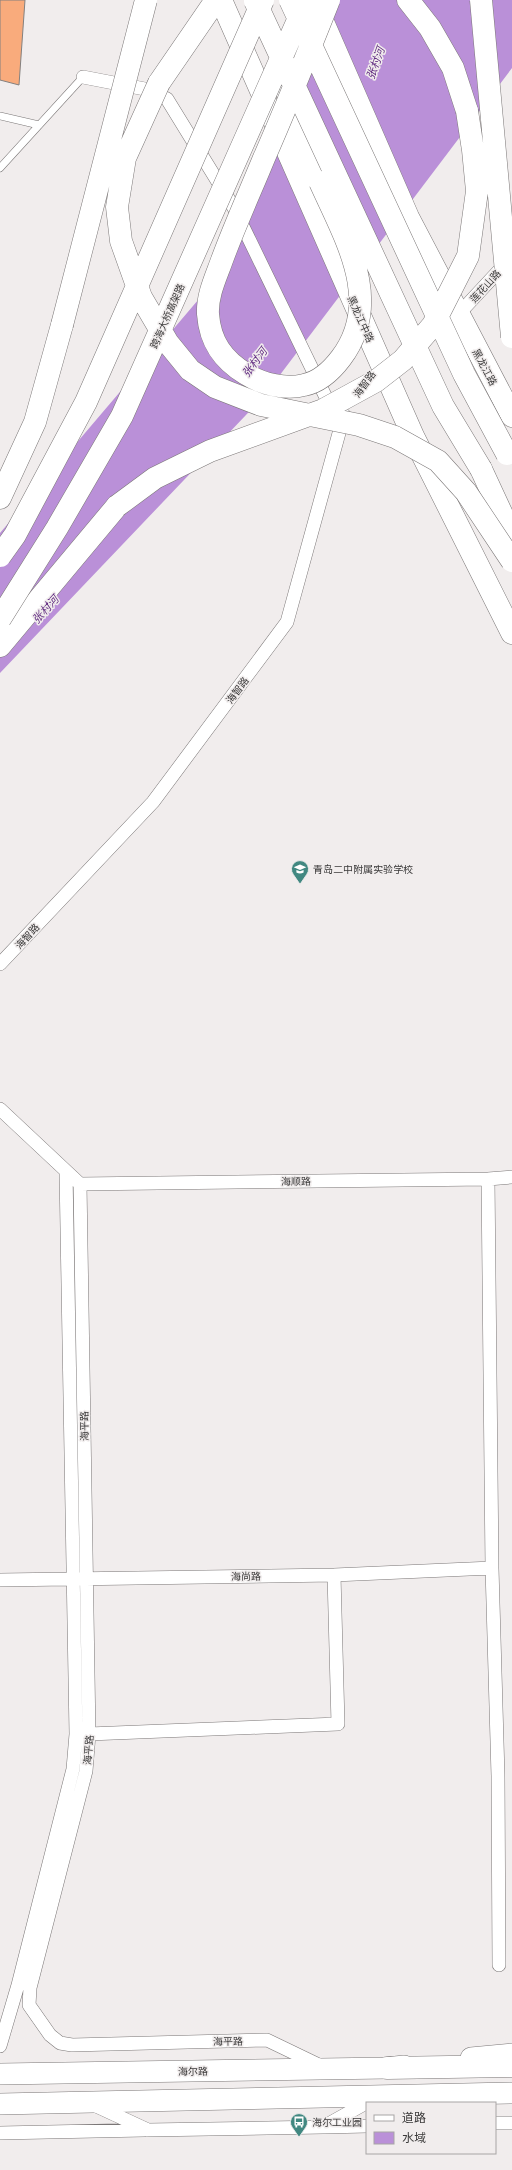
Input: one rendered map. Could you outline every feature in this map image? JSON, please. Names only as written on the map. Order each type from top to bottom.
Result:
[{"type":"highway","points":[[0,498],[35,422],[62,325],[146,0]]},
{"type":"highway","points":[[216,0],[159,83],[125,158],[117,207],[121,241],[141,297],[168,343],[190,370],[215,387],[261,405],[366,427],[396,437],[438,461],[466,492],[512,561]]},
{"type":"highway","name":"黑龙江中路","points":[[221,0],[413,436],[512,632]]},
{"type":"highway","points":[[254,0],[256,7],[275,58],[288,95],[291,102],[299,124],[301,131],[320,182],[355,259],[361,299],[355,332],[346,351],[338,362],[324,376],[304,385],[283,386],[250,377],[224,358],[215,344],[210,330],[208,312],[211,290],[236,222],[289,101],[292,94],[295,87],[329,0]]},
{"type":"highway","points":[[254,0],[442,406],[481,469],[512,536]]},
{"type":"highway","points":[[0,556],[15,535],[86,402],[263,0]]},
{"type":"highway","points":[[290,0],[464,374],[512,466]]},
{"type":"highway","name":"跨海大桥高架路","points":[[0,619],[57,528],[122,416],[308,0]]},
{"type":"highway","points":[[313,0],[408,217],[458,317]]},
{"type":"highway","points":[[0,646],[117,506],[155,478],[210,451],[323,410],[376,381],[403,360],[433,325],[468,256],[474,218],[476,184],[467,111],[453,68],[430,28],[408,0]]},
{"type":"highway","points":[[481,0],[512,337]]},
{"type":"highway","name":"黑龙江路","points":[[458,317],[512,416]]},
{"type":"highway","points":[[387,2068],[512,2066]]},
{"type":"main road","name":"海尔路","points":[[0,2074],[387,2068],[512,2054]]},
{"type":"main road","points":[[0,2104],[381,2094],[512,2093]]},
{"type":"street","points":[[84,77],[150,90],[159,93],[166,99],[234,208],[328,399],[340,427]]},
{"type":"street","name":"莲花山路","points":[[380,362],[458,317],[512,256]]},
{"type":"street","name":"海智路","points":[[0,964],[153,802],[286,622],[346,410],[380,362]]},
{"type":"street","points":[[0,1109],[80,1184]]},
{"type":"street","name":"海平路","points":[[0,2046],[18,1985],[73,1768],[76,1734],[66,1172]]},
{"type":"street","name":"海顺路","points":[[80,1184],[488,1179],[512,1177]]},
{"type":"street","points":[[488,1179],[492,1568],[498,1776],[499,1965]]},
{"type":"street","name":"海平路","points":[[80,1184],[89,1734],[86,1770],[30,1988],[30,2005],[50,2036],[60,2043],[72,2045],[267,2040],[327,2069]]},
{"type":"street","name":"海尚路","points":[[0,1580],[334,1575],[492,1568]]},
{"type":"street","points":[[89,1734],[338,1724],[334,1575]]},
{"type":"street","points":[[367,2102],[381,2094]]},
{"type":"street","points":[[86,2102],[148,2130]]},
{"type":"street","points":[[323,2127],[366,2103]]},
{"type":"street","points":[[496,2123],[512,2123]]},
{"type":"street","points":[[0,2133],[366,2126]]},
{"type":"lane","points":[[0,168],[84,77]]},
{"type":"lane","points":[[0,116],[39,125]]},
{"type":"water","name":"张村河","points":[[322,0],[512,0],[512,68],[264,396],[0,673],[0,533],[221,273]]},
{"type":"building","points":[[0,0],[25,0],[19,85],[0,80]]},
{"type":"place","name":"青岛二中附属实验学校","points":[[300,884]]},
{"type":"place","name":"海尔工业园","points":[[299,2137]]}]
